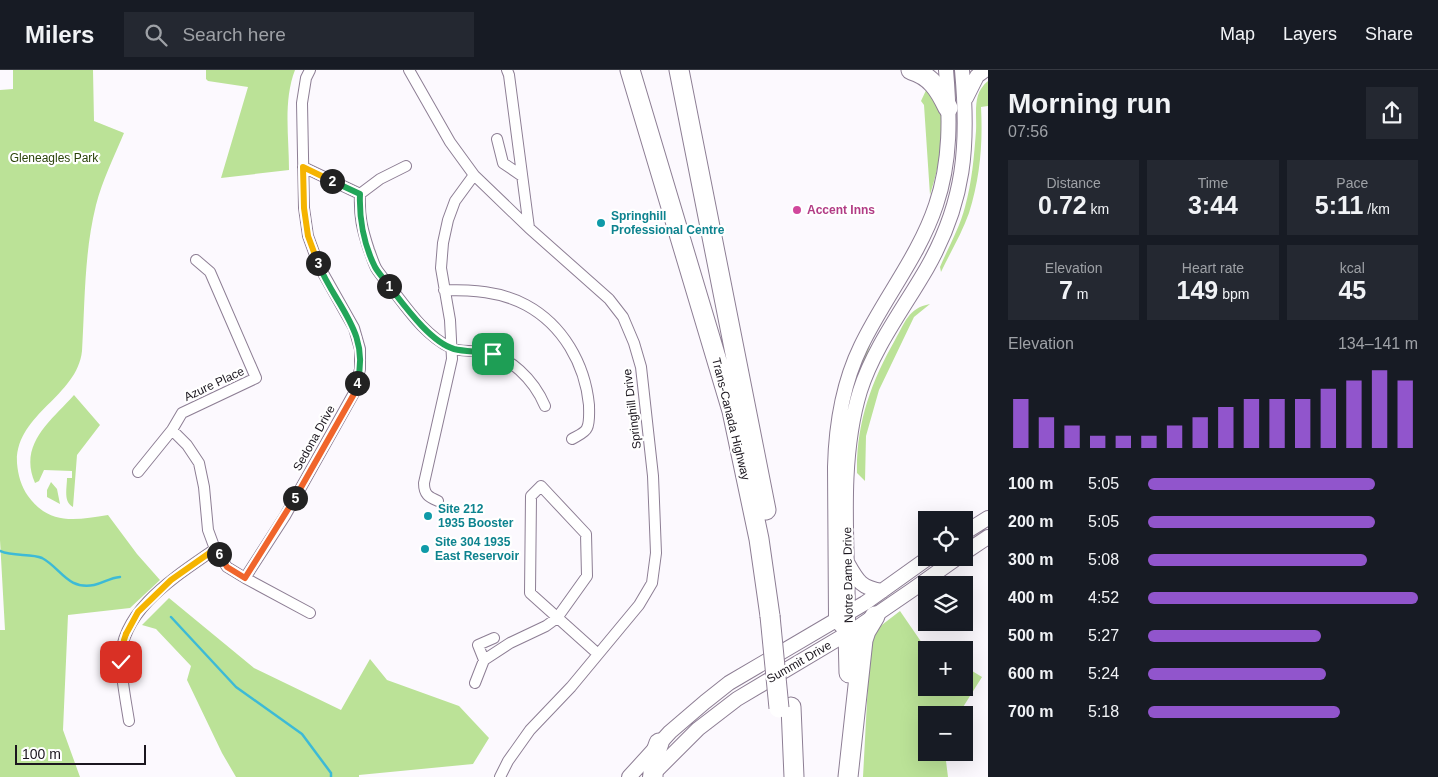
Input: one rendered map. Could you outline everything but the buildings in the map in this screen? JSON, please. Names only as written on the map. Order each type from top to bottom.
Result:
[{"type":"highway","name":"Trans-Canada Highway","points":[[630,70],[732,411],[777,615]]},
{"type":"highway","name":"Trans-Canada Highway","points":[[679,70],[771,536],[785,708],[794,777]]},
{"type":"highway","points":[[911,70],[921,73],[932,81],[942,94],[957,104]]},
{"type":"highway","points":[[848,771],[863,640],[875,616]]},
{"type":"highway","points":[[844,622],[848,771]]},
{"type":"highway","name":"Trans-Canada Highway","points":[[781,777],[785,708]]},
{"type":"highway","points":[[652,776],[653,760],[659,743]]},
{"type":"main road","name":"Notre Dame Drive","points":[[844,622],[848,564],[847,467],[856,406],[866,374],[941,241],[953,210],[964,159],[966,138],[946,70]]},
{"type":"main road","name":"Notre Dame Drive","points":[[844,622],[835,467],[837,429],[841,403],[845,385],[861,346],[916,250],[936,206],[946,168],[949,139],[962,70]]},
{"type":"main road","points":[[957,104],[977,76],[985,70]]},
{"type":"main road","points":[[973,527],[988,518]]},
{"type":"main road","points":[[973,547],[988,537]]},
{"type":"main road","points":[[848,564],[856,578],[864,586],[882,591]]},
{"type":"main road","name":"Summit Drive","points":[[652,776],[698,729],[918,565]]},
{"type":"main road","name":"Summit Drive","points":[[629,777],[659,743],[704,702],[729,683],[844,622],[875,616],[946,566]]},
{"type":"street","name":"Sedona Drive","points":[[245,578],[285,516],[354,394],[360,369],[360,349],[354,328],[319,266],[308,236],[304,208],[302,103],[306,78],[310,70]]},
{"type":"street","name":"Springhill Drive","points":[[409,70],[450,142],[474,175],[529,228],[609,299],[623,317],[634,343],[641,367],[653,476],[656,553],[652,583],[640,605],[571,687],[530,730],[508,761],[500,777]]},
{"type":"street","points":[[507,70],[529,228]]},
{"type":"street","points":[[497,139],[503,163],[522,176]]},
{"type":"street","points":[[406,166],[380,179],[360,194],[359,211],[361,225],[375,267],[408,311],[429,334],[453,349],[488,353],[502,357],[528,379],[541,396],[545,406]]},
{"type":"street","points":[[303,167],[360,194]]},
{"type":"street","points":[[438,501],[425,494],[424,484],[453,349],[441,268],[443,243],[448,220],[455,201],[474,175]]},
{"type":"street","name":"Azure Place","points":[[138,472],[172,430],[182,413],[256,378],[210,272],[196,260]]},
{"type":"street","points":[[444,290],[484,292],[511,298],[527,305],[555,327],[576,356],[583,373],[588,394],[588,427],[584,432],[572,439]]},
{"type":"street","points":[[172,430],[187,445],[199,463],[204,487],[208,530],[215,549],[227,567],[310,613]]},
{"type":"street","points":[[475,682],[484,660],[510,643],[546,626],[557,618],[587,576],[586,534],[541,486],[531,496],[530,593],[557,618],[598,654]]},
{"type":"street","points":[[128,721],[121,662],[124,640],[138,612],[171,580],[215,549]]},
{"type":"street","points":[[484,660],[478,645],[494,638]]},
{"type":"green space","name":"Gleneagles Park","points":[[13,70],[93,70],[94,121],[124,133],[101,187],[92,223],[86,278],[82,351],[78,367],[59,394],[35,418],[26,431],[19,446],[17,463],[23,488],[36,506],[55,517],[64,519],[108,515],[137,554],[160,580],[130,608],[68,615],[63,730],[80,777],[0,777],[0,630],[5,630],[0,540],[0,90],[13,89]]},
{"type":"green space","points":[[206,70],[295,70],[291,82],[288,107],[289,170],[221,178],[248,87],[208,81],[206,79]]},
{"type":"green space","points":[[988,81],[988,106],[981,107],[980,161],[973,200],[963,228],[941,272],[940,267],[963,215],[971,179],[977,98]]},
{"type":"green space","points":[[928,86],[939,107],[942,127],[938,164],[930,195],[924,105],[921,101]]},
{"type":"green space","points":[[930,304],[914,317],[879,390],[866,436],[865,481],[857,473],[857,455],[862,420],[872,388],[886,356],[908,317],[917,309]]},
{"type":"green space","points":[[871,342],[841,444],[851,386]]},
{"type":"green space","points":[[74,395],[100,425],[77,455],[73,507],[68,502],[66,494],[67,478],[72,478],[72,471],[44,470],[39,481],[35,483],[31,469],[31,456],[34,445],[47,424]]},
{"type":"green space","points":[[51,482],[57,489],[60,504],[47,497],[47,490]]},
{"type":"green space","points":[[169,598],[254,668],[341,710],[370,659],[387,680],[459,706],[489,738],[473,764],[359,775],[359,777],[236,777],[222,753],[187,680],[191,666],[156,629],[142,625]]},
{"type":"green space","points":[[900,611],[921,641],[918,641],[918,696],[970,696],[964,706],[918,706],[918,761],[946,761],[948,777],[863,777],[870,645],[874,631]]},
{"type":"green space","points":[[973,672],[982,677],[973,691]]},
{"type":"waterway","points":[[0,551],[42,558],[71,581],[85,586],[120,577]]},
{"type":"waterway","points":[[171,617],[236,687],[302,734],[331,773],[331,777]]},
{"type":"place","name":"Accent Inns","points":[[797,210]]},
{"type":"place","name":"Springhill Professional Centre","points":[[601,223]]},
{"type":"place","name":"Site 212 1935 Booster","points":[[428,516]]},
{"type":"place","name":"Site 304 1935 East Reservoir","points":[[425,549]]},
{"type":"route","points":[[121,662],[124,640],[138,612],[171,580],[215,549],[227,567],[245,578],[285,516],[354,394],[360,369],[360,349],[354,328],[319,266],[308,236],[304,208],[303,167],[360,194],[359,211],[361,225],[375,267],[408,311],[429,334],[453,349],[493,354]]}]
